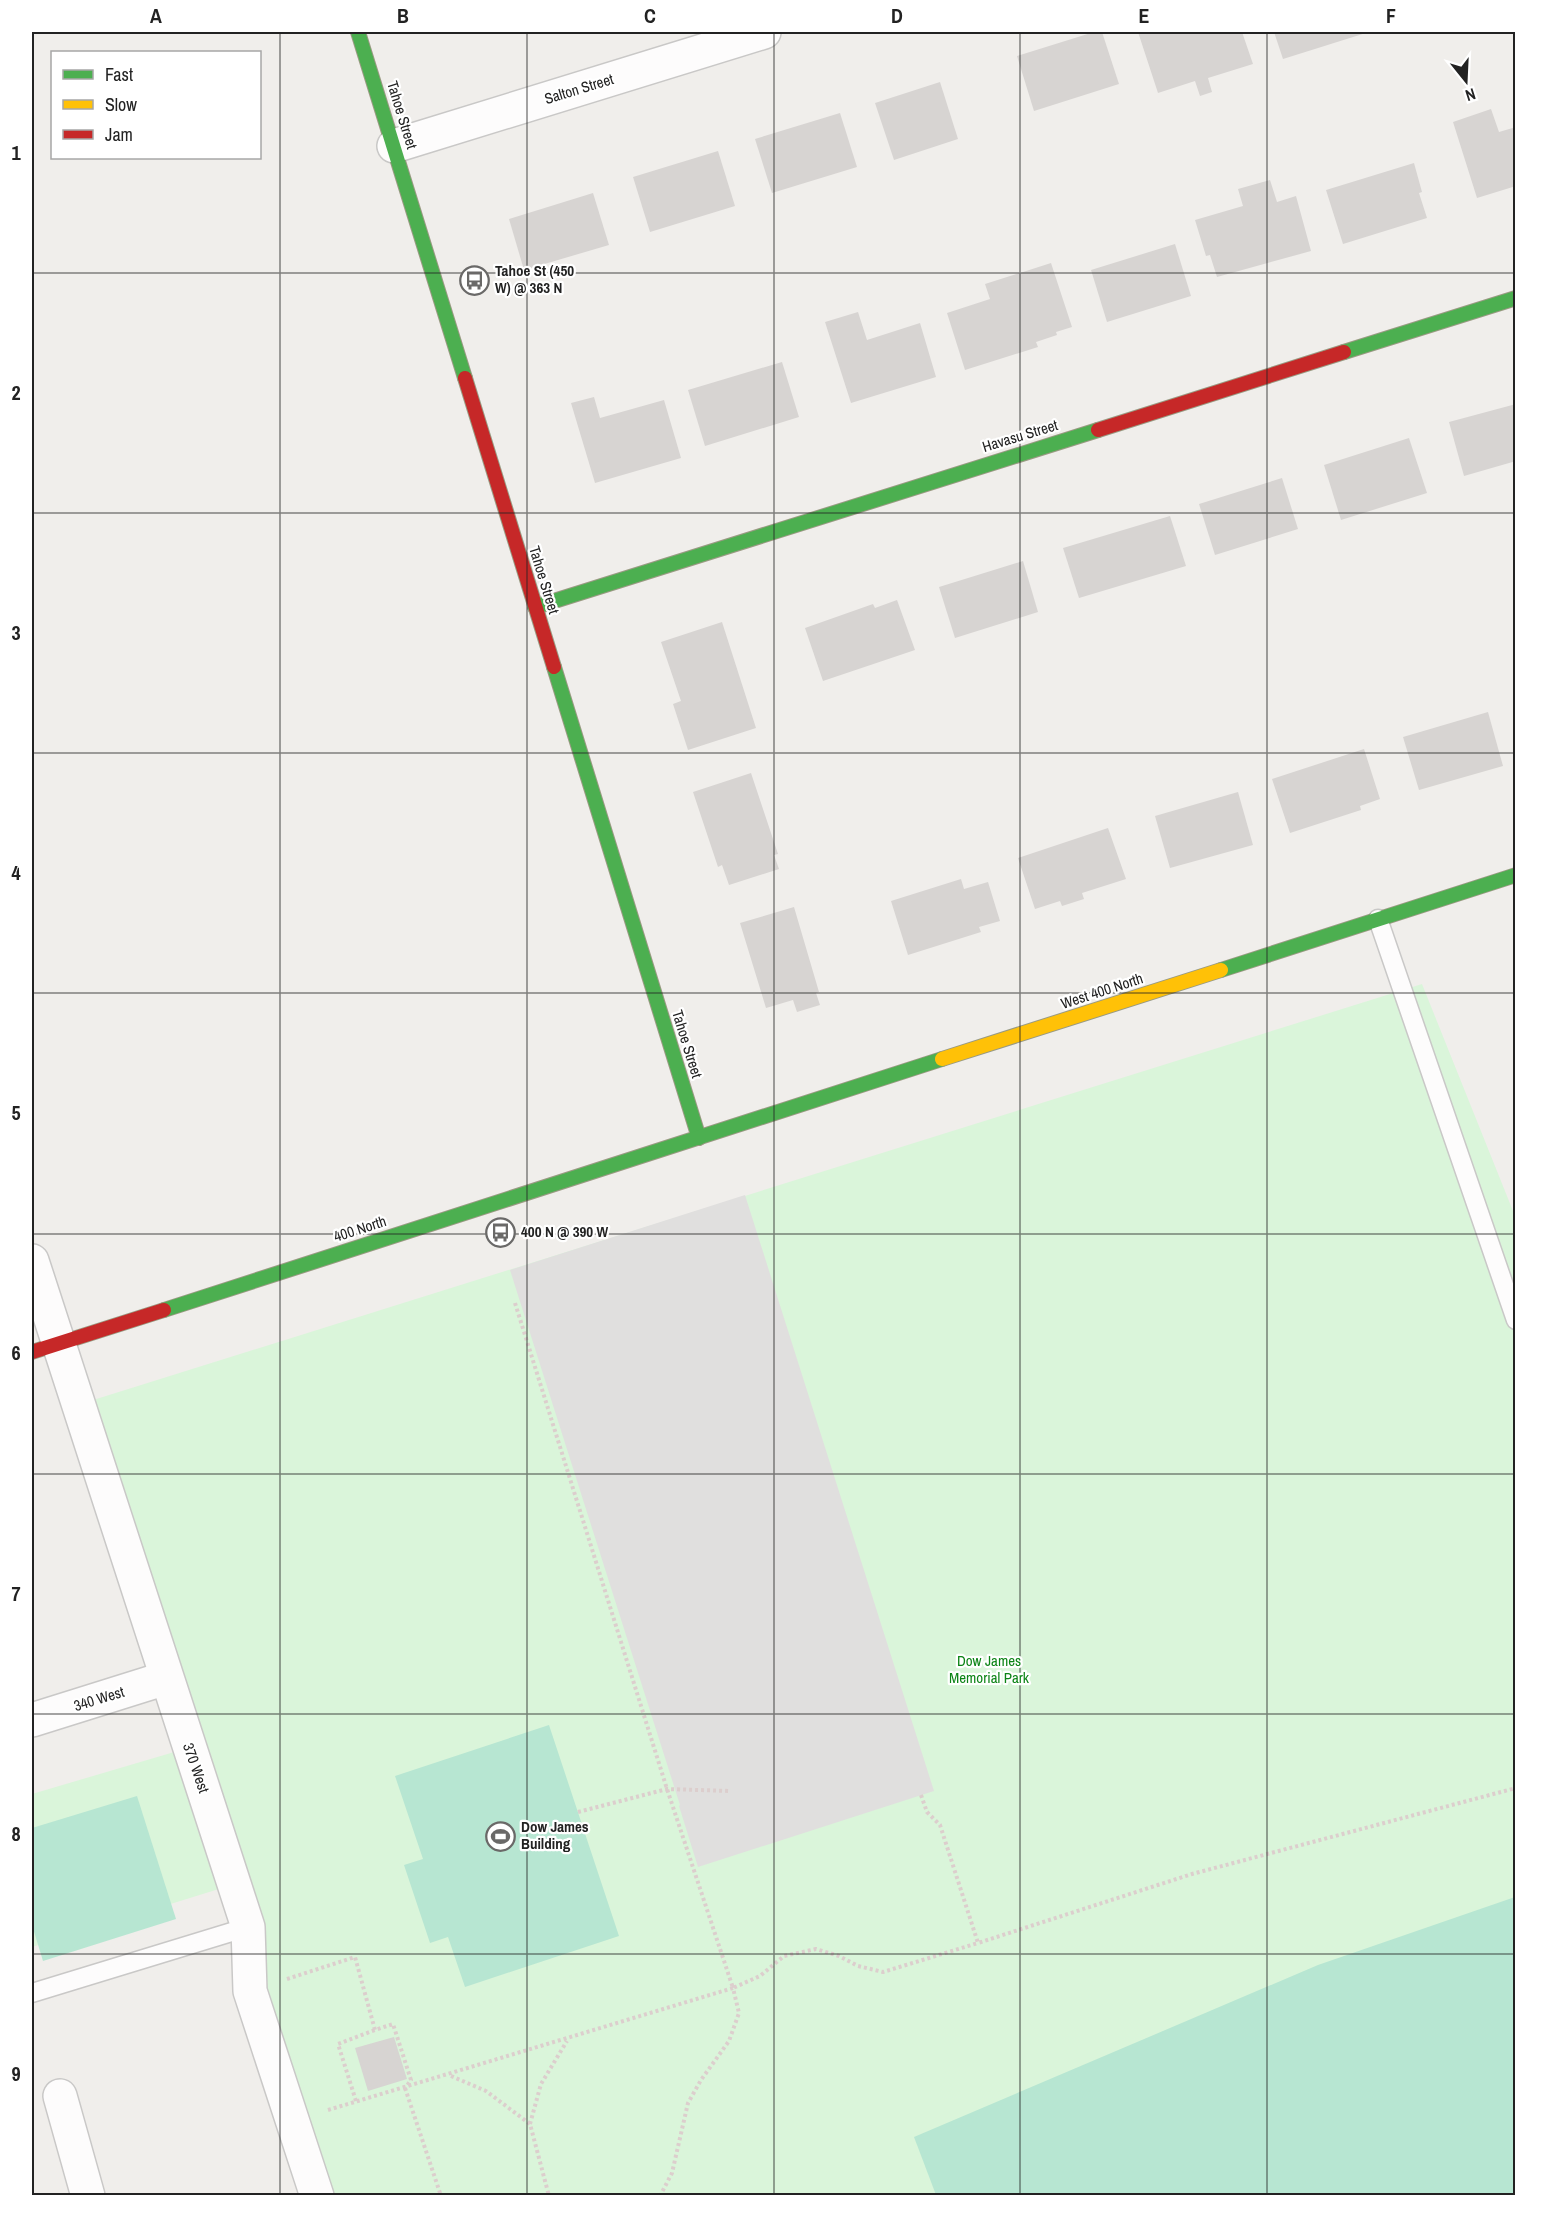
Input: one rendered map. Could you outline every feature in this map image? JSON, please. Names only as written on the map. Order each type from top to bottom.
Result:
[{"type":"street","name":"Tahoe Street","points":[[358,32],[699,1138]]},
{"type":"street","name":"Salton Street","points":[[394,146],[764,32]]},
{"type":"street","name":"Havasu Street","points":[[535,607],[1515,298]]},
{"type":"street","name":"West 400 North","points":[[699,1138],[1515,875]]},
{"type":"street","name":"400 North","points":[[45,1347],[699,1138]]},
{"type":"street","name":"370 West","points":[[32,1261],[45,1347],[166,1678],[248,1928],[250,1991],[317,2196]]},
{"type":"street","name":"340 West","points":[[32,1720],[166,1678]]},
{"type":"street","points":[[60,2096],[88,2196]]},
{"type":"lane","points":[[1378,919],[1515,1320]]},
{"type":"lane","points":[[32,1993],[248,1928]]},
{"type":"path","points":[[515,1303],[739,2013],[729,2041],[688,2103],[672,2173],[660,2196]]},
{"type":"path","points":[[292,2121],[733,1989],[760,1976],[784,1956],[816,1949],[839,1956],[858,1966],[883,1972],[1192,1874],[1515,1788]]},
{"type":"path","points":[[578,1812],[667,1789],[730,1791]]},
{"type":"path","points":[[921,1795],[927,1812],[940,1825],[978,1943]]},
{"type":"path","points":[[250,1991],[355,1957],[375,2030]]},
{"type":"path","points":[[356,2101],[338,2044],[393,2024],[411,2080],[405,2088]]},
{"type":"path","points":[[549,2196],[530,2124],[541,2084],[568,2039]]},
{"type":"path","points":[[449,2075],[486,2091],[530,2124]]},
{"type":"path","points":[[405,2088],[441,2196]]},
{"type":"green space","name":"Dow James Memorial Park","points":[[1422,984],[1515,1216],[1515,2195],[317,2195],[235,1884],[32,1947],[32,1794],[198,1745],[90,1401]]},
{"type":"green space","name":"Dow James Building","points":[[549,1725],[619,1936],[465,1987],[448,1937],[430,1943],[404,1865],[423,1859],[395,1776]]},
{"type":"green space","points":[[137,1796],[176,1919],[43,1961],[32,1925],[32,1828]]},
{"type":"green space","points":[[1515,1897],[1515,2195],[936,2195],[914,2137],[1318,1965]]},
{"type":"shaded area","points":[[745,1195],[934,1791],[698,1867],[510,1270]]},
{"type":"building","points":[[1094,32],[1102,32],[1119,84],[1034,111],[1017,56]]},
{"type":"building","points":[[1138,32],[1170,32],[1171,34],[1242,32],[1253,64],[1208,78],[1212,92],[1200,96],[1195,81],[1158,93]]},
{"type":"building","points":[[1274,32],[1369,32],[1283,59]]},
{"type":"building","points":[[940,82],[958,139],[894,160],[875,103]]},
{"type":"building","points":[[1491,109],[1499,132],[1516,127],[1516,186],[1477,198],[1453,122]]},
{"type":"building","points":[[840,113],[857,167],[772,193],[755,139]]},
{"type":"building","points":[[718,151],[735,206],[650,232],[633,177]]},
{"type":"building","points":[[1414,163],[1422,192],[1419,193],[1427,218],[1343,244],[1326,190]]},
{"type":"building","points":[[1270,180],[1277,202],[1296,196],[1311,251],[1217,277],[1210,255],[1206,256],[1195,220],[1243,206],[1238,189]]},
{"type":"building","points":[[593,193],[609,245],[524,270],[509,219]]},
{"type":"building","points":[[1175,244],[1191,296],[1107,322],[1091,270]]},
{"type":"building","points":[[1051,263],[1072,327],[1036,342],[1038,347],[965,370],[947,313],[990,299],[985,284]]},
{"type":"building","points":[[858,312],[867,340],[920,323],[936,377],[851,403],[825,322]]},
{"type":"building","points":[[782,362],[799,417],[705,446],[688,390]]},
{"type":"building","points":[[594,397],[600,418],[664,400],[681,458],[595,483],[571,403]]},
{"type":"building","points":[[1516,404],[1516,461],[1464,476],[1449,422]]},
{"type":"building","points":[[1409,438],[1427,493],[1341,520],[1324,465]]},
{"type":"building","points":[[1282,478],[1298,529],[1215,555],[1199,504]]},
{"type":"building","points":[[1170,516],[1186,566],[1079,598],[1063,548]]},
{"type":"building","points":[[1023,561],[1038,612],[955,638],[939,587]]},
{"type":"building","points":[[897,600],[915,650],[823,681],[805,628],[873,604],[875,608]]},
{"type":"building","points":[[722,622],[756,728],[688,750],[673,704],[681,701],[661,642]]},
{"type":"building","points":[[1488,712],[1503,766],[1419,790],[1403,737]]},
{"type":"building","points":[[1364,749],[1380,799],[1360,806],[1361,810],[1290,833],[1272,779]]},
{"type":"building","points":[[751,773],[778,854],[774,855],[779,869],[729,885],[722,865],[718,867],[693,792]]},
{"type":"building","points":[[1238,792],[1253,845],[1170,868],[1155,816]]},
{"type":"building","points":[[1108,828],[1126,879],[1082,893],[1084,899],[1062,906],[1060,901],[1035,909],[1018,858]]},
{"type":"building","points":[[961,879],[964,889],[988,882],[1000,921],[979,927],[981,932],[908,955],[891,901]]},
{"type":"building","points":[[794,907],[819,992],[816,993],[820,1005],[797,1012],[793,1000],[766,1008],[740,923]]},
{"type":"building","points":[[394,2037],[407,2079],[368,2091],[355,2048]]},
{"type":"traffic: fast","points":[[358,32],[465,378]]},
{"type":"traffic: fast","points":[[1344,352],[1516,298]]},
{"type":"traffic: fast","points":[[535,607],[1098,430]]},
{"type":"traffic: fast","points":[[554,667],[699,1138]]},
{"type":"traffic: fast","points":[[1221,970],[1516,875]]},
{"type":"traffic: fast","points":[[164,1310],[942,1059]]},
{"type":"traffic: slow","points":[[942,1059],[1221,970]]},
{"type":"traffic: jam","points":[[1098,430],[1344,352]]},
{"type":"traffic: jam","points":[[465,378],[554,667]]},
{"type":"traffic: jam","points":[[32,1352],[164,1310]]},
{"type":"place","name":"Tahoe St (450 W) @ 363 N","points":[[474,280]]},
{"type":"place","name":"400 N @ 390 W","points":[[500,1232]]},
{"type":"place","name":"Dow James Building","points":[[500,1836]]}]
